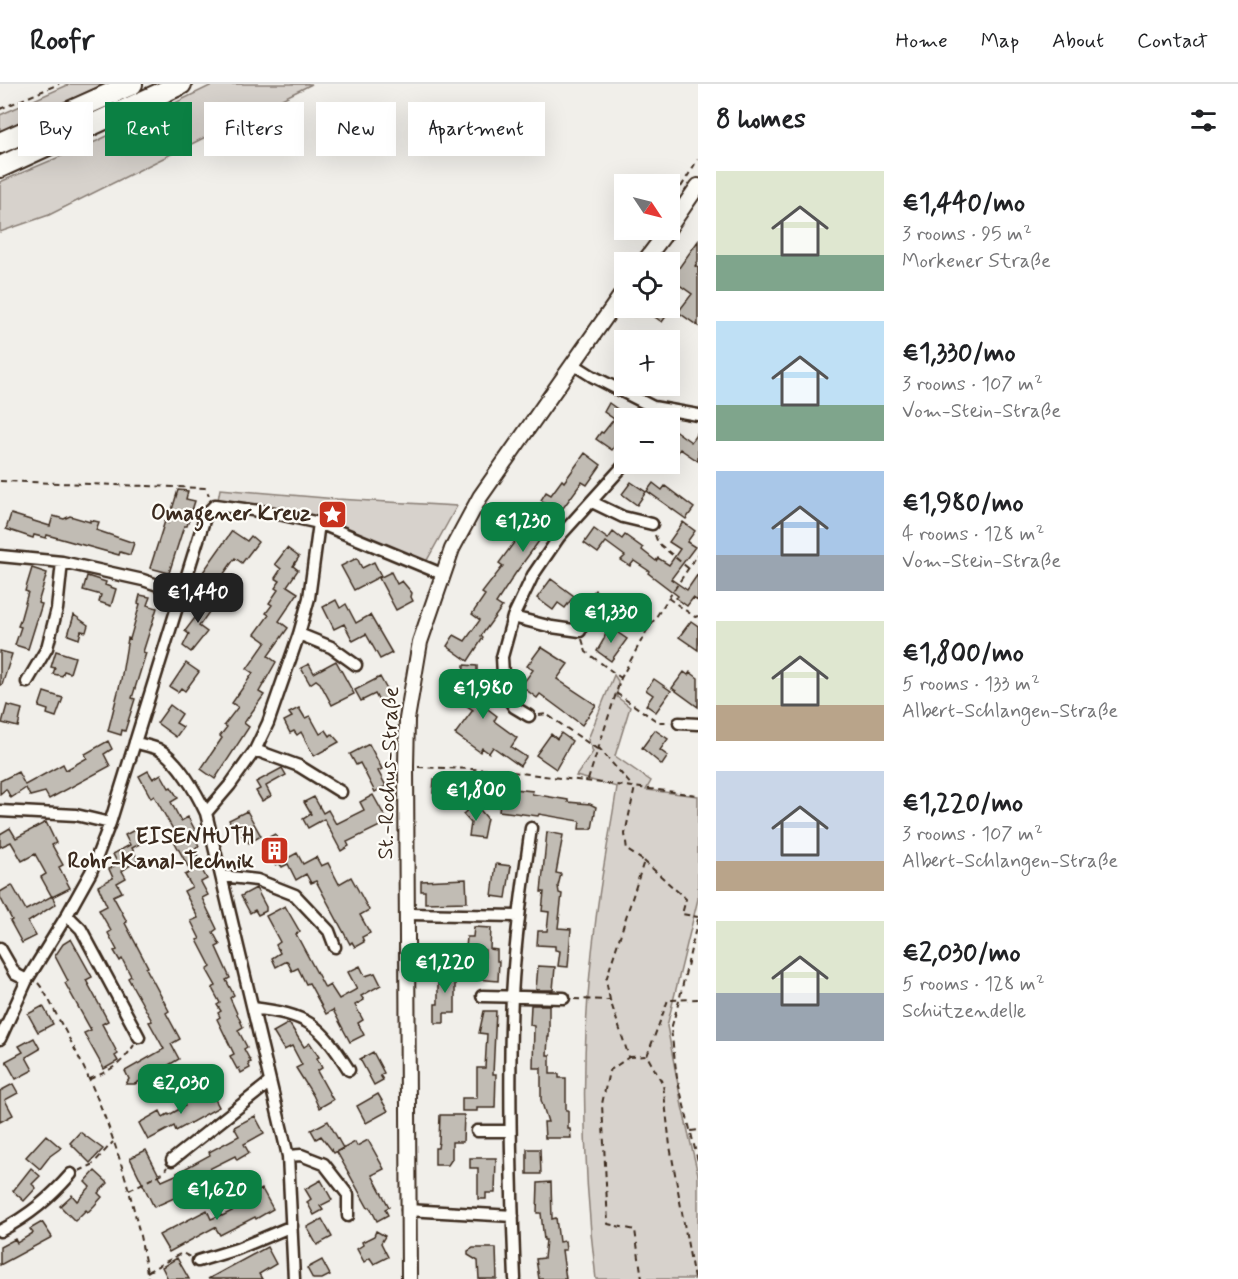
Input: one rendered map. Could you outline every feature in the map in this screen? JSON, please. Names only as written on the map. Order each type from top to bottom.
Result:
[{"type":"highway","points":[[0,143],[132,84]]},
{"type":"highway","points":[[0,167],[181,84]]},
{"type":"street","points":[[680,212],[698,186]]},
{"type":"street","name":"St.-Rochus-Straße","points":[[409,1279],[406,766],[407,719],[412,679],[420,642],[442,574],[461,530],[480,497],[614,305]]},
{"type":"street","points":[[573,364],[653,407],[698,415]]},
{"type":"street","points":[[529,716],[514,707],[504,692],[502,657],[513,617],[533,574],[559,537],[616,474]]},
{"type":"street","points":[[592,502],[623,517],[652,524]]},
{"type":"street","points":[[0,1039],[27,980],[91,872],[110,824],[206,514],[215,506],[274,513],[320,523],[442,574]]},
{"type":"street","points":[[206,813],[230,786],[255,750],[268,723],[309,598],[320,523]]},
{"type":"street","points":[[0,556],[62,562],[143,580],[181,593]]},
{"type":"street","points":[[27,682],[47,648],[57,609],[62,562]]},
{"type":"street","points":[[513,617],[552,627],[580,631]]},
{"type":"street","points":[[299,634],[331,647],[356,664]]},
{"type":"street","points":[[680,723],[698,724]]},
{"type":"street","points":[[135,742],[158,750],[171,758],[197,795],[206,813],[288,1156],[294,1279]]},
{"type":"street","points":[[255,750],[299,766],[341,792]]},
{"type":"street","points":[[0,811],[76,815],[110,824]]},
{"type":"street","points":[[515,1279],[509,1131],[512,996],[519,916],[531,828]]},
{"type":"street","points":[[222,876],[257,880],[296,895],[329,931],[335,946]]},
{"type":"street","points":[[408,914],[519,916]]},
{"type":"street","points":[[67,915],[81,929],[139,1037]]},
{"type":"street","points":[[0,948],[15,974],[27,980]]},
{"type":"street","points":[[482,996],[564,998]]},
{"type":"street","points":[[253,1008],[282,1011],[308,1020],[331,1041],[349,1070]]},
{"type":"street","points":[[172,1160],[270,1082]]},
{"type":"street","points":[[477,1131],[509,1131]]},
{"type":"street","points":[[288,1156],[301,1155],[324,1164],[348,1195],[348,1216]]},
{"type":"street","points":[[0,1231],[27,1216],[50,1198],[71,1174]]},
{"type":"street","points":[[407,1210],[513,1216]]},
{"type":"street","points":[[198,1261],[237,1249],[292,1226]]},
{"type":"path","points":[[0,109],[59,84]]},
{"type":"path","points":[[680,188],[698,159]]},
{"type":"path","points":[[0,481],[205,488],[215,506]]},
{"type":"path","points":[[652,524],[658,543],[688,568]]},
{"type":"path","points":[[588,780],[621,678],[646,632],[698,554]]},
{"type":"path","points":[[668,597],[695,617],[698,616]]},
{"type":"path","points":[[580,631],[586,652],[621,678]]},
{"type":"path","points":[[616,693],[658,722],[680,723]]},
{"type":"path","points":[[529,716],[546,714],[597,748],[634,787]]},
{"type":"path","points":[[406,766],[496,770],[698,795]]},
{"type":"path","points":[[634,787],[625,834],[627,850],[644,861],[686,899],[682,914],[698,918],[680,1001],[670,1029],[677,1078],[698,1161]]},
{"type":"path","points":[[629,1057],[610,1000],[606,980],[644,861]]},
{"type":"path","points":[[27,980],[39,984],[90,1079],[129,1190],[148,1279]]},
{"type":"path","points":[[564,998],[610,1000]]},
{"type":"path","points":[[647,1056],[668,1000],[698,999]]},
{"type":"path","points":[[90,1079],[114,1068],[125,1058],[139,1037]]},
{"type":"path","points":[[642,1279],[635,1230],[608,1224],[602,1104],[609,1071],[629,1057],[647,1056]]},
{"type":"path","points":[[647,1056],[663,1084],[670,1146],[694,1279]]},
{"type":"path","points":[[691,1131],[698,1130]]},
{"type":"path","points":[[71,1174],[92,1165],[113,1142]]},
{"type":"path","points":[[129,1190],[163,1173],[172,1160]]},
{"type":"path","points":[[147,1272],[182,1253],[198,1261]]},
{"type":"shaded area","points":[[70,84],[104,84],[65,102],[29,102]]},
{"type":"shaded area","points":[[214,84],[312,84],[276,102],[204,102],[204,138],[192,144],[192,102],[177,102]]},
{"type":"shaded area","points":[[18,107],[18,124],[0,132],[0,115]]},
{"type":"shaded area","points":[[105,137],[105,156],[167,156],[49,215],[0,232],[0,182],[62,156],[93,156],[93,143]]},
{"type":"shaded area","points":[[220,489],[457,506],[426,562],[333,522],[218,500]]},
{"type":"shaded area","points":[[614,675],[618,681],[617,697],[630,707],[615,756],[651,781],[646,790],[698,796],[698,899],[667,1026],[698,1174],[698,1279],[596,1279],[588,1191],[585,1059],[590,971],[597,909],[617,787],[576,776],[593,752],[588,739]]},
{"type":"building","points":[[698,241],[698,261],[695,266],[698,268],[698,326],[680,313],[680,309],[692,294],[680,285],[680,266]]},
{"type":"building","points":[[609,403],[616,408],[614,419],[604,412]]},
{"type":"building","points":[[614,419],[614,447],[612,450],[596,439],[601,432],[603,433]]},
{"type":"building","points":[[698,432],[698,461],[680,449],[680,434],[691,442]]},
{"type":"building","points":[[585,453],[601,465],[587,485],[582,482],[515,574],[496,603],[502,607],[481,636],[483,638],[468,661],[447,646],[454,635],[465,641],[480,620],[472,614],[485,595],[482,593],[503,566],[499,563],[544,502],[541,500],[546,492],[551,495],[562,480],[564,482]]},
{"type":"building","points":[[631,482],[646,492],[637,505],[622,494]]},
{"type":"building","points":[[653,483],[662,490],[665,486],[694,508],[686,519],[647,491]]},
{"type":"building","points":[[178,490],[188,491],[186,499],[195,501],[187,526],[184,526],[169,573],[150,568]]},
{"type":"building","points":[[11,514],[50,526],[53,516],[64,519],[70,516],[90,522],[90,520],[99,522],[96,530],[134,543],[130,555],[120,552],[119,555],[47,535],[46,538],[34,535],[33,538],[6,529]]},
{"type":"building","points":[[683,522],[695,531],[687,542],[695,547],[671,579],[687,590],[698,574],[698,601],[693,598],[687,606],[676,598],[678,596],[648,573],[649,571],[634,561],[630,566],[621,560],[625,556],[606,542],[598,553],[584,543],[594,529],[608,539],[613,532],[622,539],[625,535],[656,561],[658,558],[669,565],[680,549],[669,542]]},
{"type":"building","points":[[232,531],[247,541],[251,536],[258,542],[242,563],[235,558],[223,575],[229,579],[223,586],[203,572]]},
{"type":"building","points":[[287,548],[299,557],[293,566],[298,570],[287,586],[298,593],[279,621],[288,628],[268,656],[276,662],[259,692],[264,695],[244,723],[249,727],[215,779],[201,769],[222,738],[220,736],[227,727],[224,725],[238,707],[232,703],[253,673],[247,669],[266,642],[255,634],[269,615],[266,613],[272,605],[269,603],[278,590],[275,588],[280,581],[275,578],[281,569],[275,564]]},
{"type":"building","points":[[357,558],[362,568],[374,562],[381,576],[354,590],[341,566]]},
{"type":"building","points":[[32,568],[47,573],[38,603],[42,604],[28,649],[15,645],[21,627],[18,626]]},
{"type":"building","points":[[391,572],[397,584],[402,581],[412,593],[413,601],[396,610],[379,578]]},
{"type":"building","points":[[87,576],[106,582],[105,585],[116,589],[111,606],[99,602],[101,595],[83,590]]},
{"type":"building","points":[[551,579],[574,596],[565,608],[558,603],[553,610],[537,598]]},
{"type":"building","points":[[595,590],[625,612],[614,627],[584,605]]},
{"type":"building","points":[[140,595],[150,597],[147,605],[157,608],[143,652],[146,653],[132,698],[135,699],[125,731],[122,730],[121,735],[108,731],[121,680],[128,638],[130,639],[140,604],[138,603]]},
{"type":"building","points":[[201,596],[214,605],[199,626],[207,632],[191,652],[183,646],[189,634],[185,631],[198,614],[191,609]]},
{"type":"building","points":[[336,600],[340,608],[346,604],[356,623],[370,615],[392,653],[380,659],[366,634],[353,641],[344,624],[334,629],[323,607]]},
{"type":"building","points":[[74,615],[88,625],[86,632],[81,631],[79,639],[68,635]]},
{"type":"building","points":[[691,621],[698,626],[698,650],[679,637]]},
{"type":"building","points":[[608,626],[627,639],[611,661],[597,651]]},
{"type":"building","points":[[541,647],[568,664],[557,679],[596,705],[582,725],[540,694],[537,698],[521,686],[533,670],[527,666]]},
{"type":"building","points":[[0,651],[12,654],[2,685],[0,685]]},
{"type":"building","points":[[56,651],[75,657],[70,673],[64,671],[62,676],[53,674],[55,668],[51,667]]},
{"type":"building","points":[[336,661],[354,694],[332,705],[320,683],[316,680],[310,684],[301,668],[309,664],[314,673]]},
{"type":"building","points":[[186,663],[199,672],[185,691],[181,688],[178,692],[170,687]]},
{"type":"building","points":[[464,665],[477,666],[477,671],[488,680],[477,696],[480,703],[497,716],[494,721],[517,738],[511,747],[526,757],[520,766],[493,747],[489,753],[482,748],[480,752],[455,734],[473,710],[464,704],[472,700],[450,685],[456,677],[463,682]]},
{"type":"building","points":[[684,672],[688,675],[690,672],[698,678],[698,707],[672,688]]},
{"type":"building","points":[[380,677],[391,697],[380,703],[375,694],[361,701],[355,690]]},
{"type":"building","points":[[654,679],[671,691],[656,712],[646,705],[653,695],[646,690]]},
{"type":"building","points":[[44,692],[63,698],[56,717],[47,714],[48,710],[39,707]]},
{"type":"building","points":[[7,705],[22,709],[18,727],[2,723]]},
{"type":"building","points":[[170,705],[182,714],[176,723],[183,727],[176,737],[157,723]]},
{"type":"building","points":[[299,708],[305,718],[310,716],[320,734],[326,730],[339,742],[314,756],[301,732],[297,735],[294,731],[290,733],[284,721],[292,717],[289,713]]},
{"type":"building","points":[[655,730],[668,739],[660,750],[668,756],[662,765],[642,748]]},
{"type":"building","points":[[561,733],[572,741],[556,769],[536,755],[551,734],[557,739]]},
{"type":"building","points":[[108,741],[112,749],[104,754],[110,766],[49,799],[45,792],[30,796],[26,788],[11,798],[6,789],[0,794],[0,781],[18,772],[25,785],[63,764],[66,770],[87,758],[85,754]]},
{"type":"building","points":[[369,744],[382,769],[378,771],[386,786],[375,792],[360,763],[356,765],[350,754]]},
{"type":"building","points":[[282,768],[286,775],[266,786],[271,796],[262,801],[256,791],[260,789],[256,782]]},
{"type":"building","points":[[148,771],[153,779],[161,774],[178,798],[171,802],[181,821],[188,817],[195,830],[192,832],[199,846],[194,849],[201,861],[198,863],[207,879],[201,882],[208,895],[202,898],[217,929],[213,932],[220,945],[216,947],[230,978],[226,980],[234,995],[230,998],[243,1027],[238,1030],[247,1047],[244,1049],[251,1062],[248,1063],[250,1068],[241,1073],[230,1056],[234,1054],[217,1019],[221,1011],[217,1005],[220,1003],[212,988],[216,986],[207,970],[211,967],[197,940],[200,939],[191,921],[198,918],[184,891],[192,887],[185,875],[191,872],[174,841],[178,838],[154,796],[151,798],[139,776]]},
{"type":"building","points":[[434,779],[453,780],[451,795],[433,793]]},
{"type":"building","points":[[502,788],[533,791],[532,794],[590,804],[596,807],[592,829],[579,829],[580,821],[539,814],[538,816],[499,811]]},
{"type":"building","points":[[373,795],[388,822],[347,842],[349,846],[341,851],[324,819],[308,828],[303,819],[311,814],[304,802],[314,797],[323,813],[328,810],[336,824],[364,810],[360,802]]},
{"type":"building","points":[[475,804],[487,818],[483,838],[469,836],[471,823],[463,814]]},
{"type":"building","points":[[247,811],[261,836],[249,843],[245,835],[241,836],[236,826],[233,827],[229,820]]},
{"type":"building","points":[[46,822],[56,843],[52,845],[63,865],[59,867],[70,888],[52,897],[41,877],[46,874],[35,854],[22,861],[11,842],[0,847],[0,834],[10,828],[16,838]]},
{"type":"building","points":[[140,827],[147,840],[132,848],[138,860],[122,871],[126,878],[117,883],[122,892],[113,896],[148,967],[146,968],[169,1011],[166,1013],[180,1039],[171,1044],[179,1059],[148,1080],[147,1077],[135,1084],[126,1084],[129,1079],[125,1071],[164,1049],[149,1022],[152,1021],[128,978],[131,976],[122,959],[120,961],[114,951],[117,950],[108,933],[111,931],[99,910],[107,906],[98,886],[113,878],[109,869],[118,864],[113,854],[130,845],[125,835]]},
{"type":"building","points":[[547,832],[563,835],[556,873],[561,874],[558,886],[559,893],[562,894],[558,928],[571,929],[568,967],[558,966],[560,951],[555,950],[555,946],[537,945],[538,931],[547,931],[549,912],[542,911],[544,892],[541,892]]},
{"type":"building","points":[[275,834],[288,858],[297,853],[303,864],[316,857],[321,866],[328,863],[339,884],[351,877],[369,910],[360,915],[370,933],[362,937],[364,942],[355,947],[352,942],[350,944],[316,881],[311,883],[306,874],[296,880],[288,864],[282,867],[279,863],[275,865],[262,841]]},
{"type":"building","points":[[496,864],[511,866],[506,898],[492,896]]},
{"type":"building","points":[[466,879],[467,902],[425,903],[425,891],[421,891],[421,881]]},
{"type":"building","points":[[12,885],[26,910],[52,896],[56,904],[28,922],[36,936],[22,943],[0,897],[0,892]]},
{"type":"building","points":[[256,888],[266,907],[266,911],[258,915],[255,910],[250,913],[241,896]]},
{"type":"building","points":[[285,906],[300,932],[296,934],[325,988],[330,985],[339,999],[357,989],[348,972],[360,966],[365,976],[375,973],[381,985],[361,996],[364,1000],[355,1005],[363,1020],[358,1023],[364,1035],[350,1042],[333,1010],[326,1014],[298,968],[292,971],[287,961],[276,967],[272,958],[280,953],[276,945],[280,942],[266,916]]},
{"type":"building","points":[[474,927],[491,928],[490,949],[497,950],[498,981],[476,979],[476,971],[484,971],[485,950],[466,948],[467,937],[473,937]]},
{"type":"building","points":[[71,939],[92,977],[86,980],[108,1021],[102,1024],[118,1054],[115,1056],[118,1061],[104,1069],[84,1033],[91,1030],[65,983],[68,981],[55,956],[63,944]]},
{"type":"building","points":[[538,966],[555,967],[553,990],[536,990]]},
{"type":"building","points":[[435,969],[455,969],[455,1013],[444,1013],[444,1023],[435,1023],[438,978],[435,978]]},
{"type":"building","points":[[531,1005],[549,1005],[547,1055],[550,1055],[550,1074],[559,1074],[559,1078],[566,1078],[566,1110],[568,1110],[568,1129],[570,1129],[571,1138],[545,1138],[544,1122],[548,1122],[541,1100],[541,1068],[533,1068],[534,1026],[530,1025]]},
{"type":"building","points":[[43,1006],[53,1024],[38,1032],[28,1014]]},
{"type":"building","points":[[484,1011],[496,1011],[493,1074],[496,1074],[495,1108],[462,1111],[462,1098],[477,1098],[477,1068],[485,1068],[487,1034],[479,1033]]},
{"type":"building","points":[[289,1023],[304,1047],[310,1043],[319,1057],[317,1058],[322,1068],[317,1071],[333,1100],[319,1108],[296,1068],[302,1065],[292,1046],[284,1050],[273,1032]]},
{"type":"building","points":[[34,1038],[40,1049],[26,1057],[33,1070],[16,1079],[6,1061],[23,1052],[19,1046]]},
{"type":"building","points":[[373,1052],[384,1073],[380,1075],[383,1080],[374,1085],[360,1059]]},
{"type":"building","points":[[13,1084],[18,1093],[5,1100],[13,1115],[0,1122],[0,1091]]},
{"type":"building","points":[[209,1088],[219,1107],[176,1131],[174,1126],[148,1140],[139,1123],[160,1111],[163,1117],[169,1115],[185,1106],[182,1102]]},
{"type":"building","points":[[378,1094],[388,1111],[366,1123],[357,1106]]},
{"type":"building","points":[[440,1115],[464,1115],[463,1142],[452,1142],[452,1159],[448,1165],[435,1165]]},
{"type":"building","points":[[255,1116],[264,1133],[244,1144],[249,1153],[237,1160],[235,1156],[209,1169],[210,1171],[178,1189],[181,1195],[154,1207],[130,1158],[146,1150],[162,1181],[178,1174],[210,1155],[209,1152],[239,1136],[234,1127]]},
{"type":"building","points":[[328,1121],[343,1148],[334,1153],[321,1136],[316,1139],[311,1130]]},
{"type":"building","points":[[80,1132],[103,1149],[90,1163],[70,1143]]},
{"type":"building","points":[[46,1135],[61,1148],[50,1156],[40,1169],[26,1157]]},
{"type":"building","points":[[368,1140],[384,1169],[372,1175],[389,1207],[385,1209],[388,1215],[377,1221],[337,1152],[355,1142],[357,1146]]},
{"type":"building","points":[[527,1149],[540,1149],[541,1174],[527,1174]]},
{"type":"building","points":[[470,1158],[496,1158],[495,1193],[486,1193],[486,1199],[478,1199],[478,1168],[470,1168]]},
{"type":"building","points":[[31,1168],[40,1176],[32,1184],[36,1188],[24,1201],[13,1191]]},
{"type":"building","points":[[95,1171],[108,1183],[98,1193],[102,1197],[88,1212],[86,1210],[75,1221],[60,1206],[72,1195],[77,1201],[90,1187],[85,1182]]},
{"type":"building","points":[[321,1180],[332,1200],[320,1206],[323,1210],[314,1215],[307,1202],[311,1199],[305,1189]]},
{"type":"building","points":[[551,1182],[552,1219],[556,1218],[559,1242],[565,1241],[566,1250],[562,1250],[566,1279],[539,1279],[536,1259],[544,1258],[546,1240],[544,1240],[541,1213],[537,1213],[538,1183]]},
{"type":"building","points":[[262,1189],[273,1209],[256,1219],[255,1217],[220,1235],[215,1227],[169,1252],[159,1235],[207,1210],[211,1219],[222,1216],[238,1208],[237,1206],[242,1204],[240,1201]]},
{"type":"building","points":[[322,1219],[332,1237],[317,1245],[307,1227]]},
{"type":"building","points":[[42,1222],[52,1237],[0,1265],[0,1247],[15,1239],[17,1243],[33,1233],[30,1229]]},
{"type":"building","points":[[376,1231],[385,1236],[381,1243],[388,1257],[374,1264],[370,1258],[364,1262],[357,1249],[363,1245],[362,1242],[374,1236]]},
{"type":"building","points":[[267,1247],[276,1264],[259,1274],[262,1279],[208,1279]]},
{"type":"building","points":[[473,1248],[496,1248],[497,1279],[479,1279],[478,1261],[468,1255],[468,1251]]},
{"type":"building","points":[[177,1258],[189,1279],[168,1279],[162,1267]]},
{"type":"building","points":[[322,1260],[330,1275],[322,1279],[313,1279],[307,1268]]},
{"type":"place","name":"Omagener Kreuz","points":[[332,514]]},
{"type":"place","name":"EISENHUTH Rohr-Kanal-Technik","points":[[275,850]]}]
